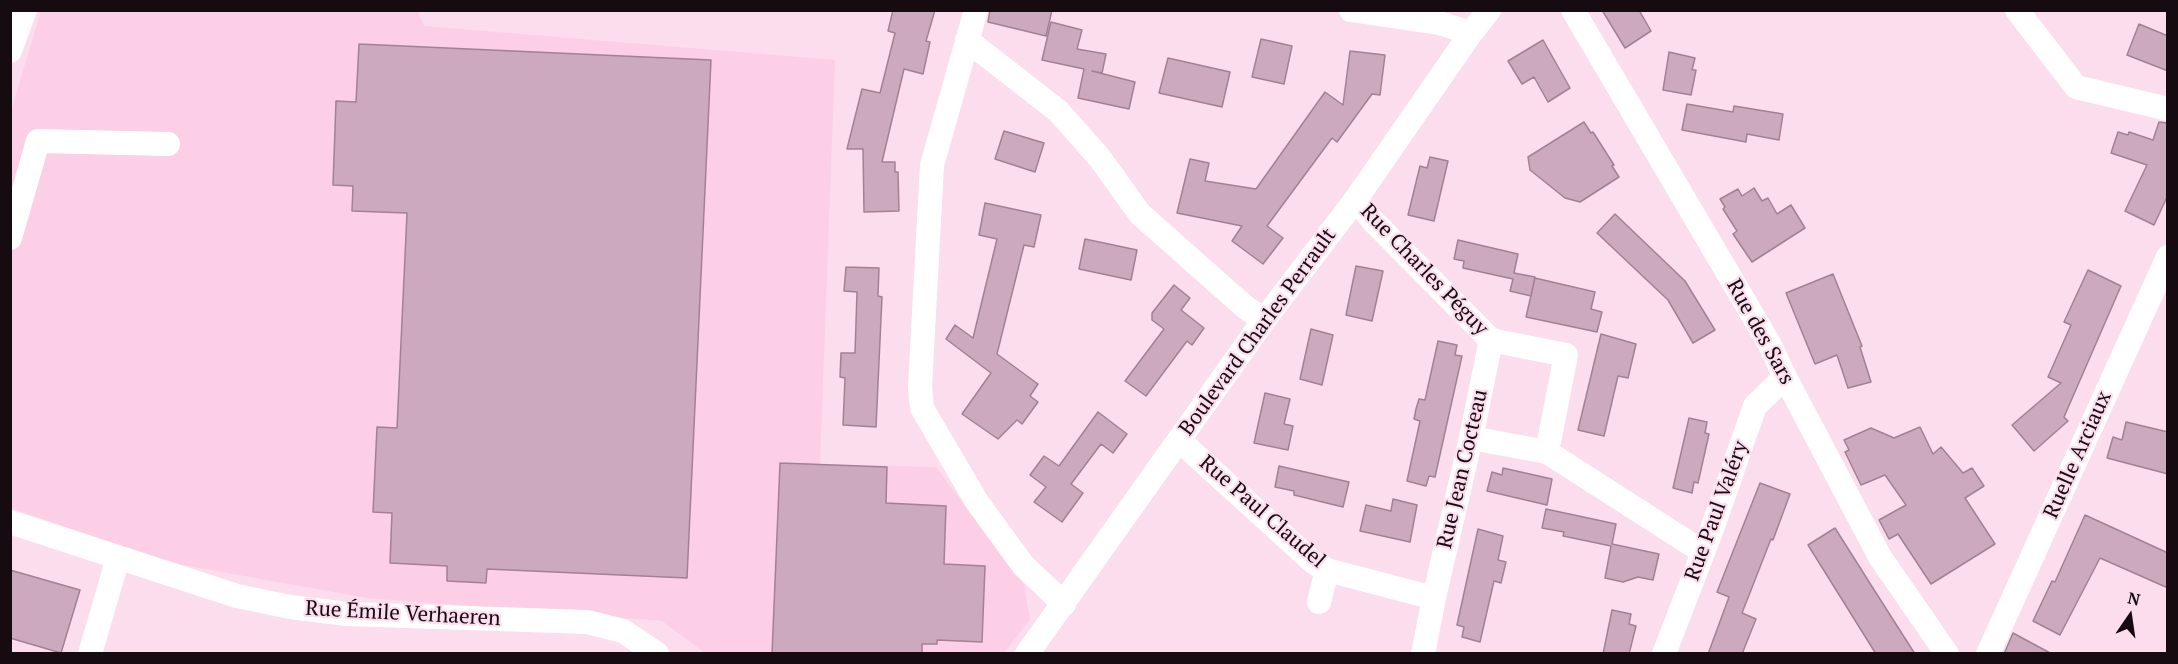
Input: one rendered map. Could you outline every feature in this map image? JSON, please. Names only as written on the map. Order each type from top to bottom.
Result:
[{"type":"street","points":[[10,19],[13,10]]},
{"type":"street","points":[[10,51],[24,10]]},
{"type":"street","points":[[976,10],[932,165],[920,387],[922,408],[977,502],[1023,565],[1064,603]]},
{"type":"street","points":[[1351,10],[1439,23],[1471,33]]},
{"type":"street","name":"Boulevard Charles Perrault","points":[[1028,654],[1264,320],[1356,199],[1471,33],[1490,10]]},
{"type":"street","name":"Rue des Sars","points":[[1573,10],[1768,343],[1880,557],[1947,654]]},
{"type":"street","points":[[2018,10],[2076,87],[2168,109]]},
{"type":"street","points":[[967,40],[1058,111],[1099,157],[1140,214],[1245,307],[1264,320]]},
{"type":"street","points":[[38,141],[168,144]]},
{"type":"street","points":[[10,193],[38,141]]},
{"type":"street","points":[[10,238],[38,141]]},
{"type":"street","name":"Rue Charles Péguy","points":[[1356,199],[1373,221],[1491,340],[1566,355],[1547,452]]},
{"type":"street","name":"Ruelle Arciaux","points":[[1988,654],[2168,257]]},
{"type":"street","name":"Rue Jean Cocteau","points":[[1434,598],[1491,340]]},
{"type":"street","name":"Rue Paul Valéry","points":[[1664,654],[1755,406],[1785,377]]},
{"type":"street","points":[[1471,438],[1547,452],[1703,552]]},
{"type":"street","name":"Rue Paul Claudel","points":[[1179,440],[1313,562],[1327,570],[1434,598]]},
{"type":"street","name":"Rue Émile Verhaeren","points":[[10,522],[237,596],[290,607],[347,614],[587,622],[623,632],[657,654]]},
{"type":"street","points":[[90,654],[118,558]]},
{"type":"street","points":[[1319,602],[1327,570]]},
{"type":"street","points":[[1423,654],[1434,598]]},
{"type":"shaded area","points":[[41,11],[418,11],[424,26],[835,60],[820,464],[936,467],[1024,585],[1030,619],[1004,653],[705,653],[662,621],[367,598],[166,562],[11,508],[11,111]]},
{"type":"building","points":[[893,10],[935,10],[926,41],[930,42],[923,74],[904,69],[882,162],[895,162],[895,172],[898,172],[899,211],[864,212],[863,149],[847,149],[862,89],[880,93],[895,33],[888,31]]},
{"type":"building","points":[[990,10],[1052,10],[1046,36],[988,22]]},
{"type":"building","points":[[1602,10],[1639,10],[1651,31],[1625,48]]},
{"type":"building","points":[[1051,22],[1082,30],[1077,49],[1106,54],[1102,73],[1092,71],[1135,82],[1129,109],[1078,98],[1084,69],[1042,60]]},
{"type":"building","points":[[2139,24],[2168,36],[2168,71],[2127,55]]},
{"type":"building","points":[[1261,39],[1292,46],[1284,84],[1252,77]]},
{"type":"building","points":[[1543,40],[1570,88],[1548,102],[1534,77],[1522,84],[1508,61]]},
{"type":"building","points":[[359,44],[711,60],[687,578],[487,569],[486,583],[447,581],[447,566],[390,563],[392,513],[373,512],[377,427],[397,428],[407,213],[352,211],[353,186],[333,185],[336,101],[356,102]]},
{"type":"building","points":[[1350,51],[1385,55],[1380,95],[1372,94],[1337,142],[1332,138],[1267,226],[1283,238],[1263,264],[1232,241],[1242,226],[1177,213],[1190,159],[1209,163],[1205,181],[1256,189],[1325,92],[1343,105]]},
{"type":"building","points":[[1669,52],[1695,58],[1692,70],[1696,70],[1691,95],[1663,90]]},
{"type":"building","points":[[1168,58],[1230,72],[1222,107],[1159,93]]},
{"type":"building","points":[[1687,104],[1733,112],[1734,106],[1783,114],[1779,140],[1747,134],[1746,142],[1682,130]]},
{"type":"building","points":[[1584,122],[1614,165],[1612,166],[1619,177],[1580,202],[1565,198],[1530,170],[1528,157]]},
{"type":"building","points":[[2159,122],[2168,123],[2168,195],[2154,225],[2125,211],[2147,165],[2111,153],[2118,132],[2128,135],[2129,132],[2153,140]]},
{"type":"building","points":[[1004,131],[1044,143],[1035,172],[995,159]]},
{"type":"building","points":[[1430,157],[1448,161],[1434,221],[1408,215],[1420,166],[1427,168]]},
{"type":"building","points":[[1754,188],[1762,201],[1768,198],[1777,214],[1791,205],[1805,228],[1752,262],[1733,234],[1737,231],[1723,209],[1725,207],[1720,199],[1738,189],[1742,196]]},
{"type":"building","points":[[985,203],[1041,215],[1034,247],[1024,245],[997,354],[1038,384],[1030,396],[1038,402],[1022,424],[1017,420],[998,439],[962,414],[991,373],[946,339],[955,325],[973,338],[997,239],[979,235]]},
{"type":"building","points":[[1615,214],[1685,281],[1715,330],[1693,343],[1668,300],[1597,233]]},
{"type":"building","points":[[1085,239],[1137,250],[1131,280],[1079,269]]},
{"type":"building","points":[[1458,240],[1518,254],[1514,273],[1535,277],[1531,296],[1510,291],[1513,279],[1463,268],[1464,261],[1454,259]]},
{"type":"building","points":[[1356,266],[1383,271],[1372,321],[1346,315]]},
{"type":"building","points":[[846,267],[879,268],[878,296],[882,297],[876,427],[843,425],[845,378],[840,377],[841,353],[855,353],[857,292],[844,291]]},
{"type":"building","points":[[2088,270],[2121,286],[2064,417],[2068,421],[2034,451],[2012,425],[2061,383],[2048,377],[2071,325],[2064,322]]},
{"type":"building","points":[[1833,274],[1862,346],[1860,347],[1871,382],[1848,388],[1837,355],[1815,364],[1786,293]]},
{"type":"building","points":[[1535,278],[1595,292],[1591,309],[1602,312],[1597,332],[1526,317]]},
{"type":"building","points":[[1174,285],[1190,298],[1181,310],[1204,328],[1192,345],[1187,341],[1146,396],[1125,381],[1164,329],[1152,320],[1152,313]]},
{"type":"building","points":[[1311,329],[1333,335],[1322,385],[1300,379]]},
{"type":"building","points":[[1601,334],[1636,344],[1628,378],[1618,376],[1604,436],[1578,430]]},
{"type":"building","points":[[1438,341],[1457,345],[1455,355],[1462,356],[1435,477],[1429,476],[1426,486],[1407,481],[1420,421],[1414,419],[1416,409],[1419,399],[1425,400]]},
{"type":"building","points":[[1265,393],[1290,399],[1284,424],[1293,426],[1288,450],[1254,443]]},
{"type":"building","points":[[1098,412],[1127,434],[1113,453],[1101,444],[1071,484],[1083,493],[1062,522],[1034,502],[1046,487],[1030,475],[1044,456],[1059,466]]},
{"type":"building","points":[[1689,418],[1707,422],[1705,433],[1709,434],[1698,483],[1694,482],[1692,493],[1673,488]]},
{"type":"building","points":[[2126,422],[2168,432],[2168,474],[2107,458],[2113,437],[2122,440]]},
{"type":"building","points":[[1920,427],[1933,454],[1941,447],[1963,473],[1972,468],[1984,486],[1965,498],[1995,544],[1931,584],[1898,534],[1889,539],[1879,520],[1906,505],[1885,475],[1861,485],[1845,452],[1849,450],[1844,440],[1871,428],[1894,438]]},
{"type":"building","points":[[780,463],[887,467],[886,503],[946,506],[944,564],[985,566],[982,642],[937,640],[937,644],[922,644],[922,654],[772,654]]},
{"type":"building","points":[[1279,466],[1349,482],[1343,507],[1294,495],[1294,491],[1275,487]]},
{"type":"building","points":[[1503,468],[1552,479],[1547,505],[1487,491],[1492,472],[1502,475]]},
{"type":"building","points":[[1760,483],[1790,494],[1742,613],[1756,619],[1742,654],[1708,654],[1729,597],[1717,592]]},
{"type":"building","points":[[1393,499],[1417,505],[1410,542],[1360,531],[1366,505],[1391,511]]},
{"type":"building","points":[[1546,509],[1616,524],[1612,544],[1659,554],[1653,580],[1638,577],[1623,582],[1605,578],[1611,546],[1563,536],[1564,532],[1542,528]]},
{"type":"building","points":[[2085,515],[2168,553],[2168,588],[2100,558],[2060,635],[2033,621],[2052,581],[2055,582]]},
{"type":"building","points":[[1835,528],[1915,654],[1876,654],[1808,545]]},
{"type":"building","points":[[1478,529],[1503,536],[1498,560],[1506,562],[1501,583],[1494,581],[1480,642],[1462,637],[1464,627],[1457,625]]},
{"type":"building","points":[[10,570],[80,590],[61,653],[10,638]]},
{"type":"building","points":[[1612,610],[1631,614],[1629,624],[1636,626],[1629,654],[1603,654]]},
{"type":"building","points":[[2013,633],[2052,654],[2004,654]]}]
